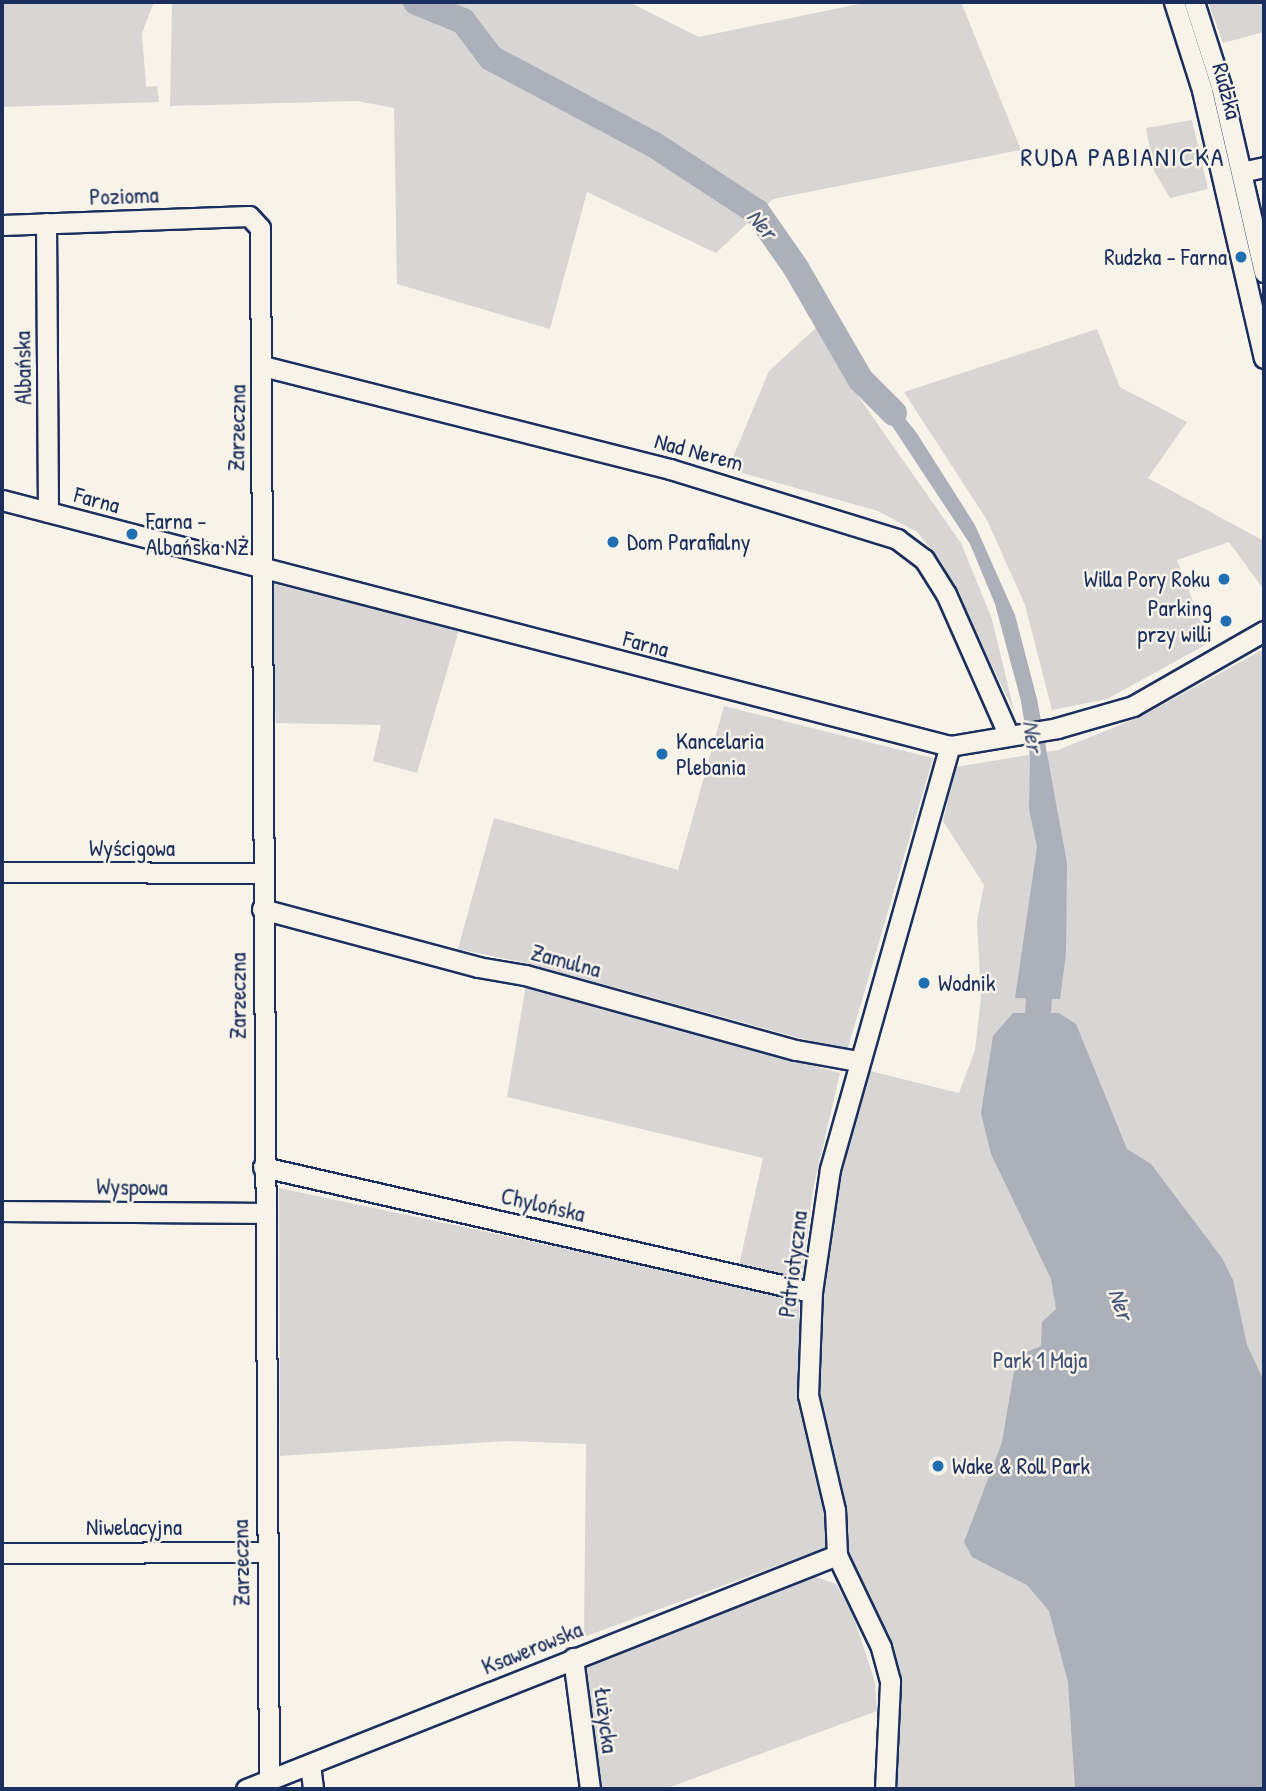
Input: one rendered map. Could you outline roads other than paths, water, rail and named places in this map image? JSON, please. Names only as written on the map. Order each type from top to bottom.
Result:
[{"type":"street","name":"Rudzka","points":[[1174,2],[1202,90],[1264,358]]},
{"type":"street","name":"Rudzka","points":[[1194,2],[1241,172],[1264,272]]},
{"type":"street","points":[[1241,172],[1264,167]]},
{"type":"street","name":"Pozioma","points":[[2,225],[249,216]]},
{"type":"street","name":"Zarzeczna","points":[[249,216],[260,228],[262,366],[262,1213],[269,1780]]},
{"type":"street","name":"Albańska","points":[[46,223],[48,512]]},
{"type":"street","name":"Nad Nerem","points":[[262,366],[683,472],[897,539],[924,559],[946,594],[1014,736]]},
{"type":"street","name":"Farna","points":[[2,500],[950,746],[1057,728],[1141,702],[1264,631]]},
{"type":"street","name":"Patriotyczna","points":[[885,1789],[891,1693],[886,1662],[838,1555],[835,1510],[808,1395],[812,1292],[830,1169],[858,1061],[950,746]]},
{"type":"street","name":"Wyścigowa","points":[[2,872],[261,873]]},
{"type":"street","name":"Zamulna","points":[[262,909],[478,967],[525,975],[796,1050],[858,1061]]},
{"type":"street","name":"Chylońska","points":[[263,1167],[812,1292]]},
{"type":"street","name":"Wyspowa","points":[[2,1210],[262,1213]]},
{"type":"street","name":"Niwelacyjna","points":[[2,1553],[266,1552]]},
{"type":"street","name":"Ksawerowska","points":[[246,1789],[838,1555]]},
{"type":"street","name":"Łużycka","points":[[573,1658],[590,1789]]},
{"type":"street","points":[[310,1764],[313,1789]]},
{"type":"water","points":[[877,384],[916,432],[975,525],[1015,615],[1037,699],[1067,863],[1066,954],[1060,999],[1015,998],[1037,847],[1029,809],[1030,757],[1021,701],[995,604],[970,544],[867,388]]},
{"type":"water","points":[[1013,1013],[1059,1013],[1076,1024],[1127,1149],[1151,1164],[1222,1258],[1233,1280],[1247,1345],[1264,1381],[1264,1789],[1075,1789],[1068,1682],[1049,1611],[1027,1585],[972,1557],[964,1542],[1002,1442],[1014,1371],[1020,1355],[1041,1346],[1042,1322],[1056,1309],[1051,1279],[991,1154],[981,1113],[993,1036]]},
{"type":"waterway","name":"Ner","points":[[416,2],[463,21],[491,58],[653,144],[757,212],[796,268],[860,379],[894,413]]},
{"type":"waterway","name":"Ner","points":[[1036,1047],[1041,963]]},
{"type":"place","name":"Rudzka - Farna","points":[[1241,257]]},
{"type":"place","name":"Farna - Albańska NŻ","points":[[132,534]]},
{"type":"place","name":"Dom Parafialny","points":[[613,542]]},
{"type":"place","name":"Willa Pory Roku","points":[[1224,579]]},
{"type":"place","name":"Parking przy willi","points":[[1226,621]]},
{"type":"place","name":"Kancelaria Plebania","points":[[662,754]]},
{"type":"place","name":"Wodnik","points":[[924,983]]},
{"type":"place","name":"Wake & Roll Park","points":[[938,1466]]},
{"type":"district","name":"RUDA PABIANICKA","points":[[1123,157]]},
{"type":"park label","name":"Park 1 Maja","points":[[1040,1360]]}]
